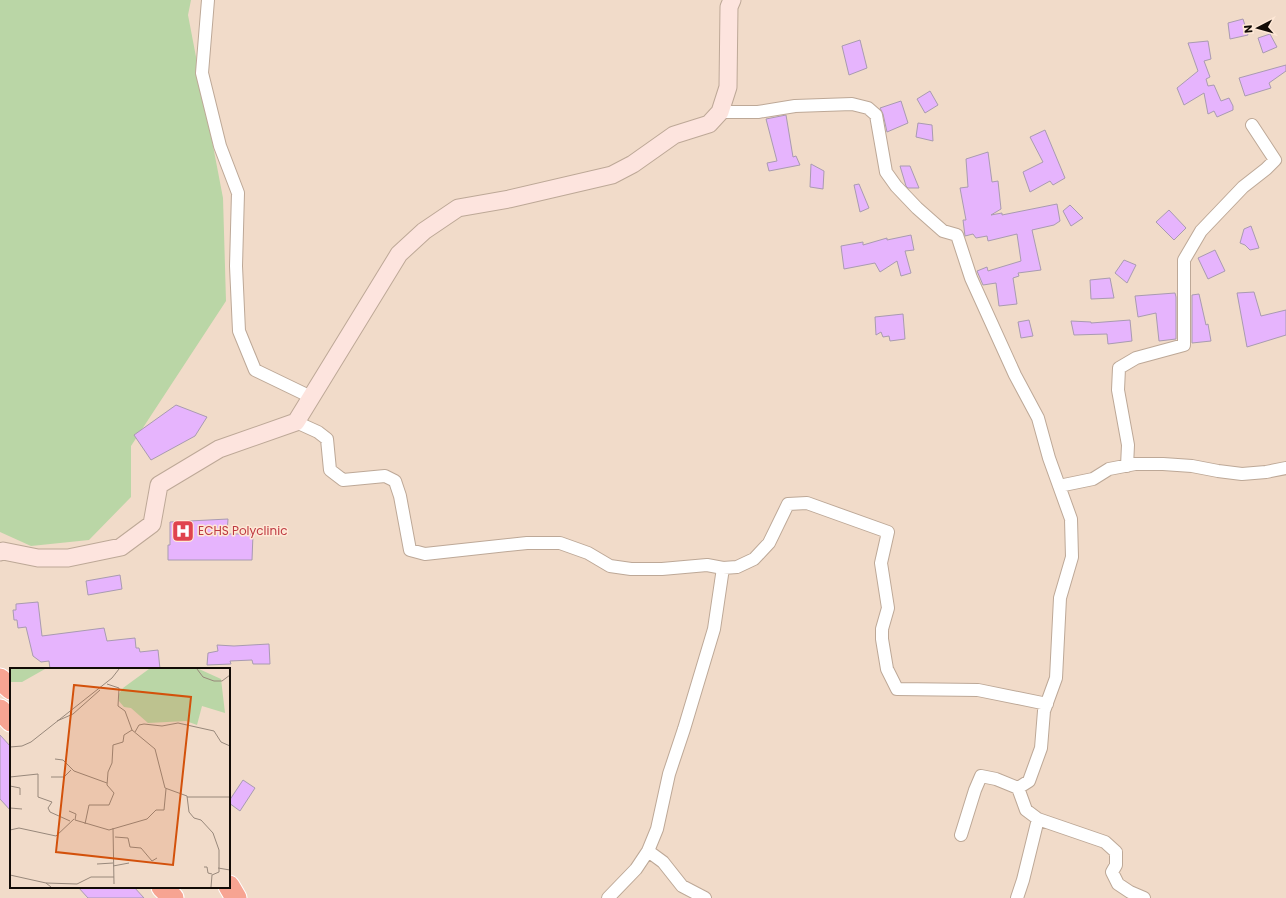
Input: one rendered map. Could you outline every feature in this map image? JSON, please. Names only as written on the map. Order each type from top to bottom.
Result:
[{"type":"highway","points":[[0,679],[10,688]]},
{"type":"highway","points":[[0,710],[10,720]]},
{"type":"highway","points":[[163,888],[173,898]]},
{"type":"highway","points":[[230,888],[236,898]]},
{"type":"street","points":[[208,0],[202,73],[220,146],[238,193],[236,266],[239,331],[254,370],[311,398]]},
{"type":"street","points":[[0,552],[3,551],[38,558],[68,558],[121,547],[152,524],[159,485],[218,449],[296,422],[399,254],[424,231],[458,208],[516,197],[612,175],[632,164],[674,135],[709,124],[720,112],[728,87],[729,7],[732,0]]},
{"type":"street","points":[[720,112],[758,112],[795,106],[852,104],[868,108],[876,115],[886,172],[896,186],[917,208],[943,230],[957,235],[971,278],[1015,375],[1038,418],[1071,519],[1072,557],[1060,598],[1056,678],[1044,711],[1041,748],[1029,781],[1018,788]]},
{"type":"street","points":[[1127,466],[1128,445],[1118,390],[1119,368],[1136,358],[1184,345],[1184,260],[1201,231],[1243,187],[1275,160],[1252,125]]},
{"type":"street","points":[[296,422],[318,432],[327,439],[330,470],[343,480],[385,476],[395,480],[400,496],[410,550],[425,554],[527,543],[560,543],[588,553],[610,566],[639,569],[707,565],[722,568],[737,567],[754,559],[769,543],[788,504],[807,503],[888,532],[881,563],[888,608],[882,629],[882,638],[887,669],[897,689],[978,690],[1047,704]]},
{"type":"street","points":[[1059,486],[1093,479],[1109,468],[1127,466],[1170,464],[1242,474],[1266,472],[1286,468]]},
{"type":"street","points":[[608,898],[636,869],[648,851],[657,829],[669,774],[714,629],[722,568]]},
{"type":"street","points":[[961,835],[975,790],[982,776],[996,779],[1018,788],[1026,810],[1038,820],[1105,842],[1116,852],[1116,865],[1112,872],[1118,884],[1130,892],[1144,898]]},
{"type":"street","points":[[1017,898],[1038,820]]},
{"type":"street","points":[[648,851],[663,862],[682,886],[705,898]]},
{"type":"green space","points":[[0,0],[191,0],[188,15],[223,198],[226,301],[131,446],[131,497],[89,540],[31,546],[0,532]]},
{"type":"building","points":[[1243,19],[1248,35],[1230,39],[1228,23]]},
{"type":"building","points":[[1270,34],[1277,47],[1263,53],[1258,38]]},
{"type":"building","points":[[860,40],[867,68],[849,75],[842,46]]},
{"type":"building","points":[[1208,41],[1211,59],[1204,61],[1210,77],[1206,79],[1208,86],[1214,85],[1221,101],[1229,98],[1233,106],[1233,110],[1217,117],[1214,111],[1208,114],[1204,93],[1184,105],[1177,88],[1198,71],[1188,43]]},
{"type":"building","points":[[1286,65],[1286,71],[1269,83],[1271,88],[1245,96],[1239,78]]},
{"type":"building","points":[[930,91],[938,105],[925,113],[917,99]]},
{"type":"building","points":[[901,101],[908,123],[887,132],[880,108]]},
{"type":"building","points":[[786,115],[793,157],[796,156],[800,165],[769,171],[767,163],[777,161],[766,119]]},
{"type":"building","points":[[918,123],[932,125],[933,141],[916,137]]},
{"type":"building","points":[[1045,130],[1065,178],[1053,185],[1050,181],[1030,192],[1023,172],[1043,162],[1030,137]]},
{"type":"building","points":[[988,152],[992,182],[998,181],[1001,209],[991,215],[1002,213],[1002,215],[1057,204],[1060,221],[1054,225],[1032,230],[1041,270],[1018,273],[1019,276],[1013,278],[1017,304],[999,306],[996,283],[983,285],[977,271],[987,267],[988,271],[1021,261],[1017,234],[988,241],[987,236],[976,238],[973,234],[965,236],[963,220],[966,220],[960,188],[968,187],[966,159]]},
{"type":"building","points":[[811,164],[824,171],[823,189],[810,187]]},
{"type":"building","points":[[900,166],[910,166],[919,188],[908,188],[906,186]]},
{"type":"building","points":[[859,184],[869,208],[860,212],[854,185]]},
{"type":"building","points":[[1070,205],[1083,218],[1071,226],[1063,211]]},
{"type":"building","points":[[1169,210],[1186,228],[1174,240],[1156,222]]},
{"type":"building","points":[[1251,226],[1259,248],[1250,250],[1245,245],[1240,243],[1244,229]]},
{"type":"building","points":[[911,235],[914,250],[905,251],[911,273],[901,276],[897,261],[880,272],[875,263],[844,269],[841,246],[863,242],[863,245],[887,238],[887,240]]},
{"type":"building","points":[[1215,250],[1225,271],[1208,279],[1198,258]]},
{"type":"building","points":[[1124,260],[1136,265],[1127,283],[1115,273]]},
{"type":"building","points":[[1110,278],[1114,298],[1091,299],[1090,280]]},
{"type":"building","points":[[1254,292],[1261,316],[1286,310],[1286,335],[1247,347],[1237,293]]},
{"type":"building","points":[[1175,293],[1176,339],[1159,341],[1156,313],[1138,317],[1135,296]]},
{"type":"building","points":[[1199,294],[1206,325],[1208,324],[1211,341],[1192,343],[1192,295]]},
{"type":"building","points":[[903,314],[905,339],[890,341],[889,336],[883,337],[881,332],[876,335],[875,317]]},
{"type":"building","points":[[1029,320],[1033,336],[1021,338],[1018,322]]},
{"type":"building","points":[[1130,320],[1132,341],[1108,344],[1107,334],[1074,335],[1071,321],[1091,323]]},
{"type":"building","points":[[176,405],[207,417],[195,436],[151,460],[134,435]]},
{"type":"building","points":[[228,519],[227,534],[253,534],[252,560],[168,560],[168,545],[170,545],[170,522]]},
{"type":"building","points":[[120,575],[122,589],[88,595],[86,581]]},
{"type":"building","points":[[38,602],[42,636],[104,628],[107,641],[135,638],[136,648],[139,648],[140,652],[158,650],[160,668],[50,668],[49,661],[41,662],[33,656],[26,627],[18,628],[17,620],[14,620],[13,610],[16,610],[16,604]]},
{"type":"building","points":[[269,644],[270,664],[253,664],[252,660],[230,661],[231,664],[207,665],[208,653],[218,651],[217,645],[234,646]]},
{"type":"building","points":[[0,735],[10,746],[10,810],[0,799]]},
{"type":"building","points":[[243,780],[255,788],[240,811],[230,804],[230,800]]},
{"type":"building","points":[[79,888],[135,888],[144,898],[88,898]]},
{"type":"place","name":"ECHS Polyclinic","points":[[183,531]]}]
